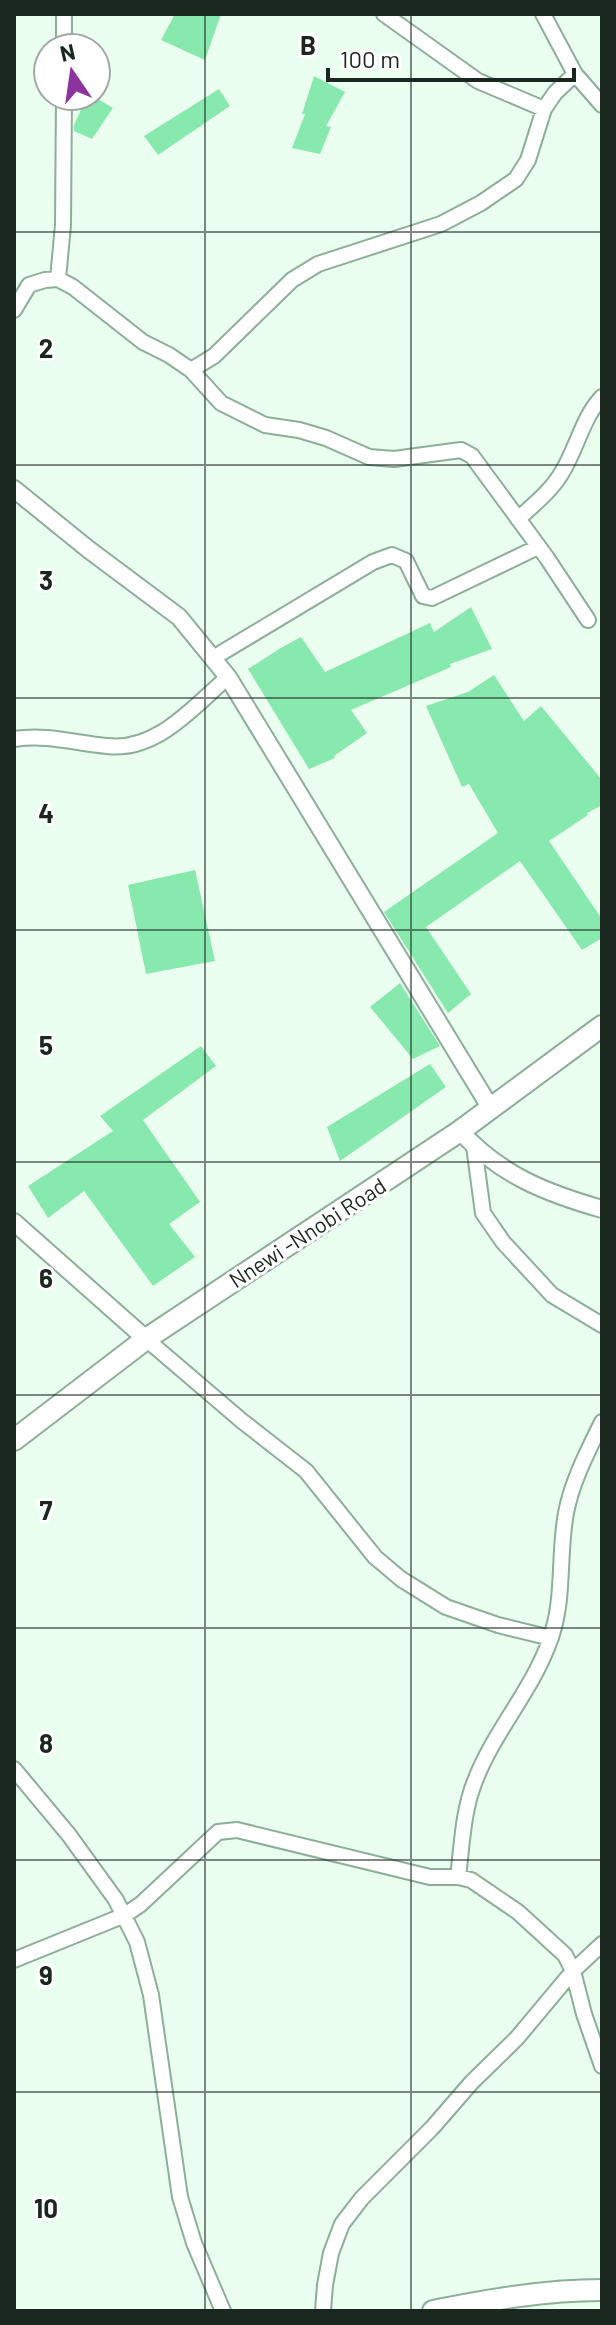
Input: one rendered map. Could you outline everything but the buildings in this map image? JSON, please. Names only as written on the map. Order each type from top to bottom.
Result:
[{"type":"main road","name":"Nnewi -Nnobi Road","points":[[14,1440],[146,1339],[467,1138],[490,1107],[602,1026]]},
{"type":"main road","points":[[433,2311],[510,2296],[602,2290]]},
{"type":"street","points":[[384,14],[478,81],[544,109]]},
{"type":"street","points":[[543,14],[575,74],[602,105]]},
{"type":"street","points":[[191,370],[214,356],[292,280],[318,264],[441,224],[481,203],[516,179],[528,160],[544,109],[575,74]]},
{"type":"street","points":[[58,279],[63,225],[64,112]]},
{"type":"street","points":[[14,310],[29,285],[58,279],[73,287],[143,342],[191,370],[221,403],[265,425],[326,438],[369,457],[394,459],[461,450],[472,456],[588,620]]},
{"type":"street","points":[[518,519],[543,497],[561,474],[591,408],[602,397]]},
{"type":"street","points":[[14,489],[179,617],[228,677],[490,1107]]},
{"type":"street","points":[[213,658],[373,562],[392,555],[406,561],[423,596],[432,598],[538,547]]},
{"type":"street","points":[[14,739],[35,736],[110,747],[136,745],[161,735],[228,677]]},
{"type":"street","points":[[467,1138],[492,1162],[528,1183],[602,1209]]},
{"type":"street","points":[[467,1138],[483,1213],[503,1242],[552,1295],[602,1325]]},
{"type":"street","points":[[14,1222],[242,1421],[306,1471],[375,1557],[401,1579],[446,1607],[498,1625],[551,1638]]},
{"type":"street","points":[[458,1877],[469,1797],[476,1777],[531,1684],[551,1638],[558,1602],[568,1503],[583,1461],[602,1422]]},
{"type":"street","points":[[14,1769],[69,1835],[125,1915],[137,1942],[151,1995],[180,2197],[194,2243],[223,2311]]},
{"type":"street","points":[[14,1960],[125,1915],[141,1904],[218,1832],[237,1830],[430,1877],[471,1880],[518,1912],[565,1955],[573,1971],[602,2066]]},
{"type":"street","points":[[323,2311],[331,2253],[342,2224],[472,2082],[517,2038],[573,1971],[602,1944]]}]
